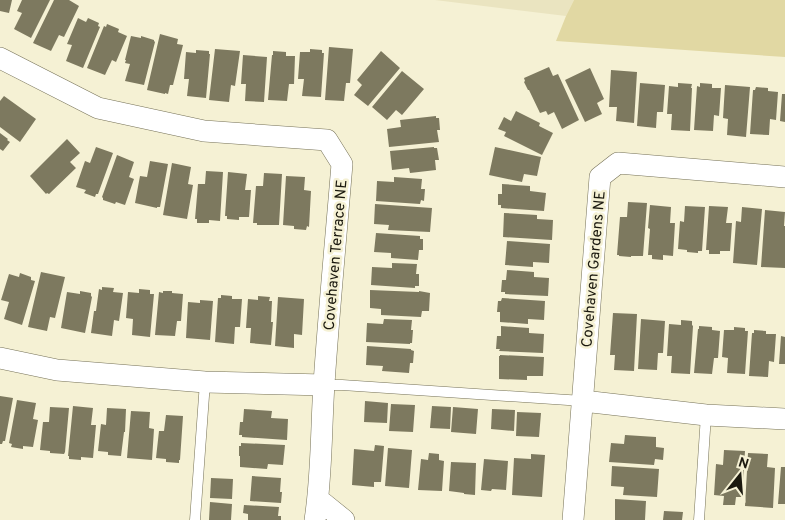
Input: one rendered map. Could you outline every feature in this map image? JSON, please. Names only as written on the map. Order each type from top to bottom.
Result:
[{"type":"street","name":"Covehaven Terrace NE","points":[[0,58],[98,108],[204,131],[327,140],[342,164],[316,511],[344,520]]},
{"type":"street","name":"Covehaven Gardens NE","points":[[570,517],[582,401],[600,177],[618,163],[785,177]]},
{"type":"street","points":[[0,358],[57,370],[205,382],[324,385]]},
{"type":"street","points":[[582,401],[706,415],[785,419]]},
{"type":"lane","points":[[196,520],[205,382]]},
{"type":"lane","points":[[324,385],[342,384],[582,401]]},
{"type":"lane","points":[[699,520],[706,415]]},
{"type":"shaded area","points":[[435,0],[574,0],[566,16]]},
{"type":"shaded area","points":[[574,0],[785,0],[785,57],[556,41]]},
{"type":"building","points":[[0,0],[12,0],[9,13],[0,11]]},
{"type":"building","points":[[22,0],[50,0],[31,38],[14,29],[22,13],[17,11]]},
{"type":"building","points":[[54,0],[69,0],[79,6],[64,37],[59,35],[51,51],[33,43]]},
{"type":"building","points":[[78,18],[86,22],[88,18],[99,23],[98,26],[100,27],[83,68],[66,61],[72,45],[67,44]]},
{"type":"building","points":[[107,24],[119,29],[118,32],[127,36],[116,62],[112,60],[105,75],[87,68],[104,26],[106,27]]},
{"type":"building","points":[[160,34],[178,39],[177,44],[183,45],[173,85],[170,85],[168,94],[147,90]]},
{"type":"building","points":[[131,36],[141,38],[141,36],[155,42],[144,85],[125,81],[130,64],[125,63],[125,60]]},
{"type":"building","points":[[329,47],[353,49],[350,83],[346,83],[344,101],[325,100]]},
{"type":"building","points":[[215,49],[240,51],[235,86],[231,85],[229,102],[209,100]]},
{"type":"building","points":[[310,49],[322,50],[322,53],[324,53],[321,97],[302,96],[304,79],[298,79],[300,52],[310,52]]},
{"type":"building","points":[[196,50],[209,51],[210,54],[206,98],[187,96],[189,79],[184,79],[186,52],[196,53]]},
{"type":"building","points":[[273,51],[286,52],[286,56],[295,56],[294,84],[289,84],[287,101],[268,100]]},
{"type":"building","points":[[381,51],[400,68],[368,106],[354,95],[362,85],[357,80]]},
{"type":"building","points":[[243,55],[267,57],[264,102],[245,101],[246,84],[241,84]]},
{"type":"building","points":[[549,67],[553,76],[558,74],[579,120],[562,129],[554,112],[548,115],[546,111],[540,113],[524,82],[524,78]]},
{"type":"building","points":[[590,68],[604,99],[597,103],[602,114],[585,122],[565,80]]},
{"type":"building","points":[[611,70],[637,72],[634,123],[616,121],[617,107],[609,107]]},
{"type":"building","points":[[402,71],[424,89],[402,115],[396,110],[387,120],[372,107]]},
{"type":"building","points":[[640,83],[665,85],[663,112],[657,112],[656,128],[637,126]]},
{"type":"building","points":[[678,83],[692,84],[690,131],[671,130],[672,114],[667,114],[669,86],[678,87]]},
{"type":"building","points":[[700,83],[712,84],[712,88],[721,88],[719,116],[714,115],[713,131],[694,130],[697,86],[700,87]]},
{"type":"building","points":[[725,85],[750,87],[746,137],[727,135],[728,119],[723,118]]},
{"type":"building","points":[[756,87],[768,88],[768,91],[778,92],[776,120],[770,119],[769,135],[750,134],[753,90]]},
{"type":"building","points":[[782,94],[785,94],[785,122],[780,121]]},
{"type":"building","points":[[4,96],[36,119],[20,142],[0,127],[0,101]]},
{"type":"building","points":[[516,111],[540,123],[539,126],[553,133],[542,155],[504,136],[506,132],[498,129],[504,117],[511,121]]},
{"type":"building","points":[[436,116],[436,118],[439,118],[440,130],[437,130],[439,142],[389,147],[387,129],[401,127],[400,120]]},
{"type":"building","points":[[0,133],[10,142],[3,151],[0,149]]},
{"type":"building","points":[[67,139],[80,153],[70,162],[76,168],[49,194],[46,194],[30,176]]},
{"type":"building","points":[[96,147],[113,153],[98,194],[95,197],[84,193],[86,190],[76,187],[85,161],[90,163]]},
{"type":"building","points":[[495,147],[541,157],[537,176],[524,174],[522,182],[489,175]]},
{"type":"building","points":[[437,148],[439,160],[435,160],[436,170],[410,173],[409,168],[392,170],[390,151]]},
{"type":"building","points":[[117,155],[134,162],[129,177],[134,179],[125,205],[103,200],[102,197]]},
{"type":"building","points":[[150,161],[168,164],[160,207],[157,208],[135,203],[140,176],[147,177]]},
{"type":"building","points":[[172,163],[191,167],[188,184],[193,185],[187,219],[163,215]]},
{"type":"building","points":[[206,171],[223,172],[220,221],[209,220],[209,223],[197,223],[197,219],[195,219],[198,184],[205,184]]},
{"type":"building","points":[[228,172],[247,174],[245,190],[251,190],[249,217],[239,217],[239,220],[227,219],[227,216],[225,216]]},
{"type":"building","points":[[264,173],[282,174],[279,225],[257,225],[257,223],[253,223],[256,186],[263,186]]},
{"type":"building","points":[[286,176],[305,177],[304,190],[311,191],[309,227],[307,226],[306,230],[294,229],[294,226],[283,225]]},
{"type":"building","points":[[394,177],[422,179],[421,189],[425,189],[424,201],[421,200],[420,204],[376,201],[377,181],[394,182]]},
{"type":"building","points":[[502,184],[530,186],[530,191],[546,193],[544,211],[501,208],[501,205],[498,205],[498,194],[502,194]]},
{"type":"building","points":[[628,202],[647,203],[643,256],[617,255],[620,217],[627,217]]},
{"type":"building","points":[[375,204],[432,208],[430,232],[388,230],[389,225],[374,224]]},
{"type":"building","points":[[650,205],[671,207],[670,223],[675,223],[673,256],[663,255],[663,260],[652,259],[652,255],[648,255]]},
{"type":"building","points":[[685,206],[705,207],[702,251],[698,251],[698,253],[678,249],[680,221],[684,222]]},
{"type":"building","points":[[709,206],[728,207],[726,223],[732,223],[730,251],[720,251],[720,254],[709,254],[709,250],[706,250]]},
{"type":"building","points":[[742,207],[762,209],[757,265],[733,263],[736,221],[741,222]]},
{"type":"building","points":[[765,210],[785,212],[785,268],[761,267]]},
{"type":"building","points":[[504,213],[537,215],[537,219],[553,220],[552,240],[503,237]]},
{"type":"building","points":[[376,233],[420,236],[420,239],[423,239],[423,250],[419,250],[418,260],[391,258],[391,253],[374,252]]},
{"type":"building","points":[[507,241],[550,244],[549,263],[533,262],[533,267],[505,265]]},
{"type":"building","points":[[392,263],[417,264],[416,274],[419,274],[419,286],[415,286],[415,288],[371,285],[372,267],[392,268]]},
{"type":"building","points":[[507,270],[534,272],[534,277],[549,278],[548,296],[505,294],[505,292],[501,292],[502,280],[506,280]]},
{"type":"building","points":[[41,272],[65,277],[55,318],[50,317],[47,331],[28,327]]},
{"type":"building","points":[[20,273],[31,277],[31,280],[35,281],[22,325],[4,319],[9,302],[1,300],[9,274],[19,277]]},
{"type":"building","points":[[102,287],[114,288],[113,292],[123,293],[119,321],[114,320],[112,336],[91,333],[99,289],[102,290]]},
{"type":"building","points":[[139,289],[150,290],[150,294],[154,294],[150,337],[132,335],[133,319],[126,318],[128,292],[139,293]]},
{"type":"building","points":[[370,290],[430,293],[429,311],[422,311],[421,317],[381,315],[381,309],[370,308]]},
{"type":"building","points":[[80,291],[91,293],[92,297],[85,333],[61,328],[67,292],[80,294]]},
{"type":"building","points":[[163,291],[183,294],[181,321],[177,321],[175,336],[155,335],[159,292],[163,293]]},
{"type":"building","points":[[221,295],[232,296],[232,299],[242,299],[240,327],[235,327],[234,344],[215,342],[218,298],[221,298]]},
{"type":"building","points":[[258,296],[270,297],[269,301],[272,301],[271,345],[250,343],[251,328],[246,328],[248,299],[258,300]]},
{"type":"building","points":[[278,297],[304,299],[302,335],[294,334],[294,348],[275,346]]},
{"type":"building","points":[[502,298],[545,301],[544,320],[528,319],[528,324],[500,322],[500,312],[497,312],[498,301],[501,301]]},
{"type":"building","points":[[200,300],[213,301],[210,340],[186,338],[188,302],[200,303]]},
{"type":"building","points":[[613,313],[637,314],[634,371],[614,370],[615,355],[610,355]]},
{"type":"building","points":[[384,319],[412,320],[412,343],[366,342],[367,323],[383,324]]},
{"type":"building","points":[[641,319],[665,321],[663,353],[658,353],[657,370],[638,369]]},
{"type":"building","points":[[681,320],[692,321],[693,326],[690,374],[671,373],[672,356],[667,356],[669,324],[681,325]]},
{"type":"building","points":[[501,326],[529,328],[529,333],[544,334],[543,353],[499,351],[500,349],[496,349],[497,336],[501,336]]},
{"type":"building","points":[[699,326],[712,327],[712,330],[720,331],[718,358],[714,358],[712,374],[694,373]]},
{"type":"building","points":[[734,327],[745,328],[745,331],[748,331],[745,374],[727,373],[728,358],[722,357],[724,330],[734,330]]},
{"type":"building","points":[[754,330],[766,331],[766,334],[776,334],[774,362],[769,361],[768,377],[749,376],[752,333],[754,333]]},
{"type":"building","points":[[781,336],[785,337],[785,364],[779,364]]},
{"type":"building","points":[[367,346],[411,349],[414,351],[413,363],[410,363],[409,373],[382,371],[383,366],[366,365]]},
{"type":"building","points":[[500,355],[544,357],[543,376],[527,376],[527,380],[499,379]]},
{"type":"building","points":[[0,396],[13,398],[5,441],[2,444],[0,444]]},
{"type":"building","points":[[17,400],[36,403],[33,419],[38,420],[33,447],[23,446],[23,449],[11,447],[12,444],[9,443]]},
{"type":"building","points":[[365,401],[388,403],[387,423],[364,422]]},
{"type":"building","points":[[391,404],[415,405],[413,432],[389,431]]},
{"type":"building","points":[[73,406],[93,408],[91,425],[96,425],[93,458],[69,459]]},
{"type":"building","points":[[432,406],[451,407],[450,429],[430,428]]},
{"type":"building","points":[[50,407],[69,408],[64,454],[40,450],[43,422],[49,422]]},
{"type":"building","points":[[453,407],[478,409],[476,434],[451,432]]},
{"type":"building","points":[[107,408],[126,409],[121,456],[108,455],[108,452],[98,451],[101,424],[106,425]]},
{"type":"building","points":[[244,409],[272,411],[271,418],[288,419],[287,440],[242,437],[242,435],[239,435]]},
{"type":"building","points":[[492,409],[515,410],[514,431],[491,429]]},
{"type":"building","points":[[131,411],[150,412],[149,428],[154,429],[152,460],[127,458]]},
{"type":"building","points":[[517,412],[541,413],[539,437],[516,436]]},
{"type":"building","points":[[166,415],[183,416],[179,463],[166,462],[166,459],[156,458],[159,431],[164,431]]},
{"type":"building","points":[[625,435],[656,437],[656,447],[664,448],[663,460],[655,459],[654,465],[609,462],[611,443],[624,444]]},
{"type":"building","points":[[241,443],[285,445],[283,465],[268,464],[267,469],[240,467],[239,446],[241,446]]},
{"type":"building","points":[[375,445],[384,446],[381,482],[374,482],[374,487],[352,485],[354,449],[374,451]]},
{"type":"building","points":[[388,448],[412,450],[409,488],[385,486]]},
{"type":"building","points":[[724,450],[745,451],[742,497],[736,497],[735,505],[723,505],[724,496],[714,495],[716,464],[723,465]]},
{"type":"building","points":[[429,453],[439,454],[439,460],[444,461],[442,491],[418,490],[421,459],[428,460]]},
{"type":"building","points":[[748,453],[768,454],[767,467],[775,468],[773,508],[745,506]]},
{"type":"building","points":[[531,454],[545,455],[542,497],[512,495],[514,458],[531,459]]},
{"type":"building","points":[[484,459],[508,461],[506,490],[481,490]]},
{"type":"building","points":[[451,462],[476,463],[475,495],[449,491]]},
{"type":"building","points":[[612,466],[659,469],[657,497],[623,495],[624,487],[611,486]]},
{"type":"building","points":[[781,467],[785,467],[785,504],[778,504]]},
{"type":"building","points":[[252,476],[281,478],[281,503],[250,501]]},
{"type":"building","points":[[211,478],[233,479],[232,499],[210,498]]},
{"type":"building","points":[[615,499],[646,501],[645,520],[615,520]]},
{"type":"building","points":[[210,502],[232,504],[231,520],[209,520]]},
{"type":"building","points":[[244,505],[279,507],[278,516],[281,516],[281,520],[248,520],[248,514],[243,513]]},
{"type":"building","points":[[664,511],[683,512],[682,520],[663,520]]}]
